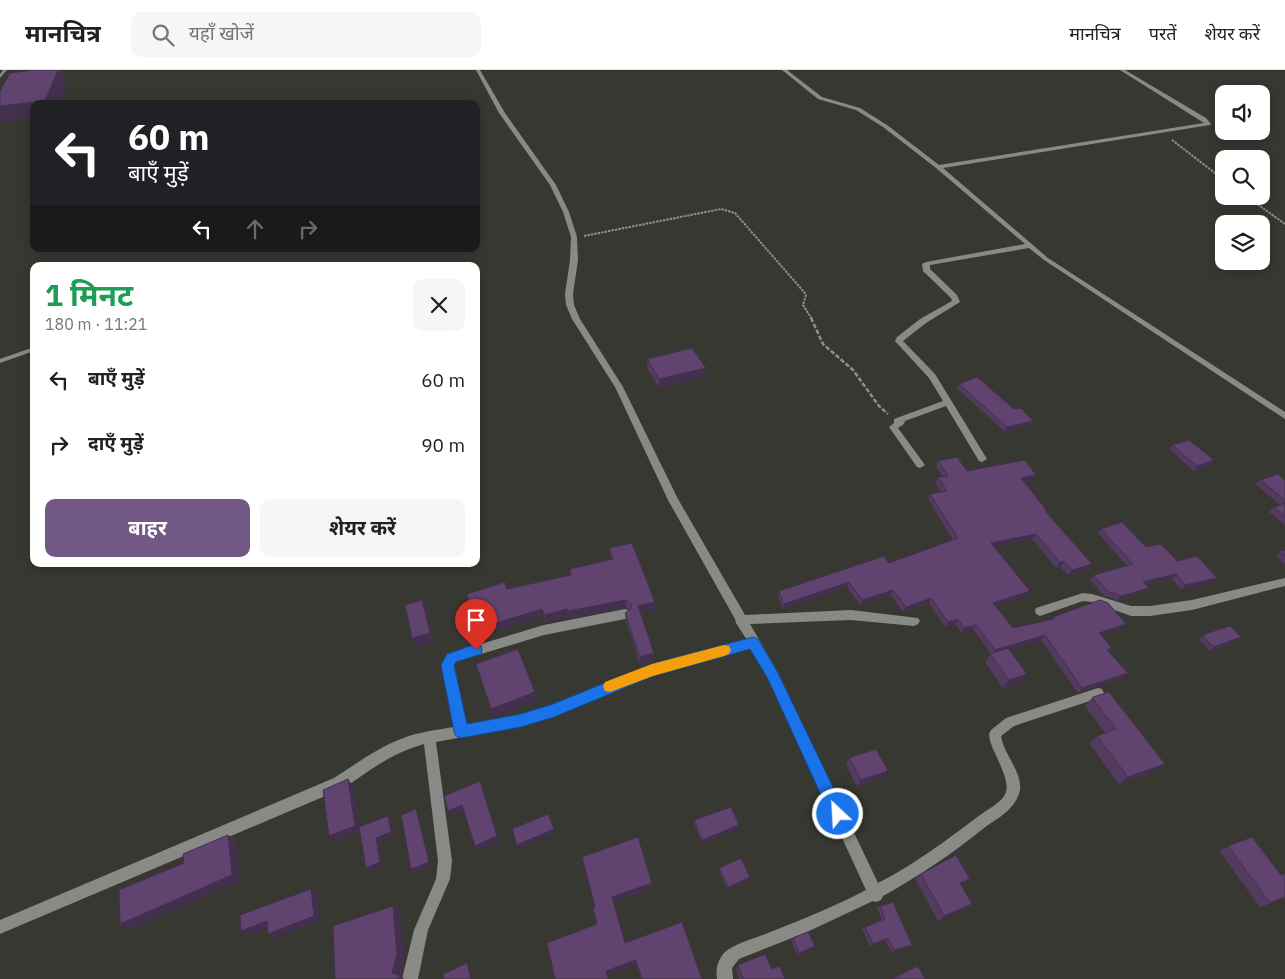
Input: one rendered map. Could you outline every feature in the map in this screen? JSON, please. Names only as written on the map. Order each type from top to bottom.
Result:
[{"type":"street","points":[[0,77],[5,70]]},
{"type":"street","points":[[478,70],[502,113],[553,185],[566,212],[574,237],[574,260],[569,294],[576,318],[620,387],[673,500],[773,675],[876,895]]},
{"type":"street","points":[[784,70],[820,98],[864,112],[938,167],[1028,246],[1285,416]]},
{"type":"street","points":[[938,167],[1199,127],[1207,122],[1122,70]]},
{"type":"street","points":[[982,459],[925,366],[899,341],[903,335],[956,302],[954,297],[924,266],[930,263],[1028,246]]},
{"type":"street","points":[[920,465],[893,428],[900,422],[897,421],[948,402]]},
{"type":"street","points":[[1040,611],[1083,598],[1092,598],[1131,611],[1150,611],[1192,605],[1285,582]]},
{"type":"street","points":[[461,731],[448,665],[451,658],[544,630],[625,614]]},
{"type":"street","points":[[740,620],[851,615],[914,621]]},
{"type":"street","points":[[0,927],[339,783],[381,755],[403,744],[521,720],[554,710],[652,670],[753,642]]},
{"type":"street","points":[[725,979],[723,972],[726,961],[734,954],[809,926],[876,895],[969,834],[1009,801],[1013,792],[1012,783],[995,744],[995,734],[1000,728],[1010,722],[1098,693]]},
{"type":"street","points":[[410,979],[422,930],[443,879],[446,861],[430,737]]},
{"type":"lane","points":[[0,361],[30,350]]},
{"type":"path","points":[[1161,132],[1215,173]]},
{"type":"path","points":[[1259,205],[1285,224]]},
{"type":"path","points":[[574,237],[721,209],[735,213],[804,292],[806,295],[804,305],[816,326],[816,331],[823,344],[853,370],[879,406],[900,422]]},
{"type":"building","points":[[58,70],[45,100],[30,100],[30,103],[0,106],[0,91],[10,73]]},
{"type":"building","points":[[692,348],[706,368],[659,379],[647,359]]},
{"type":"building","points":[[977,377],[1014,409],[1021,408],[1033,421],[1007,427],[959,384]]},
{"type":"building","points":[[1189,440],[1214,460],[1197,466],[1172,445]]},
{"type":"building","points":[[957,457],[967,471],[1025,460],[1036,475],[1021,478],[1047,511],[1045,511],[1092,564],[1072,570],[1064,561],[1060,562],[1036,534],[991,543],[1030,591],[993,603],[1013,628],[1054,619],[1053,617],[1100,600],[1108,603],[1126,624],[1099,633],[1112,648],[1107,650],[1128,673],[1082,688],[1045,635],[995,650],[976,625],[964,628],[958,619],[948,622],[931,598],[906,607],[893,590],[862,600],[849,582],[784,604],[779,591],[884,556],[889,563],[958,538],[930,494],[947,491],[938,477],[948,476],[938,461]]},
{"type":"building","points":[[1278,474],[1285,480],[1285,500],[1260,480]]},
{"type":"building","points":[[1285,503],[1285,517],[1274,507]]},
{"type":"building","points":[[1122,522],[1146,547],[1161,544],[1177,561],[1197,556],[1217,578],[1185,585],[1176,574],[1143,582],[1149,588],[1121,596],[1107,591],[1094,575],[1133,564],[1101,529]]},
{"type":"building","points":[[632,543],[655,602],[638,606],[654,653],[640,657],[625,613],[630,610],[632,605],[626,600],[568,611],[567,609],[545,615],[542,609],[477,629],[467,594],[505,582],[507,589],[571,575],[570,569],[613,559],[609,548]]},
{"type":"building","points":[[422,600],[430,633],[412,638],[405,605]]},
{"type":"building","points":[[1230,626],[1241,637],[1214,647],[1203,636],[1208,633]]},
{"type":"building","points":[[1008,648],[1027,674],[1009,680],[990,654]]},
{"type":"building","points":[[518,649],[535,692],[491,709],[476,664]]},
{"type":"building","points":[[1109,692],[1165,764],[1128,777],[1097,736],[1116,729],[1093,699],[1093,697]]},
{"type":"building","points":[[876,749],[888,771],[861,780],[849,758]]},
{"type":"building","points":[[348,779],[355,826],[329,836],[323,790]]},
{"type":"building","points":[[480,781],[497,836],[475,846],[462,805],[448,811],[444,796]]},
{"type":"building","points":[[731,807],[739,825],[702,840],[694,820]]},
{"type":"building","points":[[416,809],[429,862],[411,869],[401,815]]},
{"type":"building","points":[[548,814],[554,829],[517,845],[512,829]]},
{"type":"building","points":[[388,816],[391,832],[376,838],[380,862],[366,868],[359,827]]},
{"type":"building","points":[[228,835],[232,875],[120,924],[119,890],[184,863],[183,854]]},
{"type":"building","points":[[638,837],[652,883],[612,897],[625,943],[682,922],[702,979],[642,979],[636,960],[606,971],[608,979],[555,979],[547,943],[597,924],[593,908],[595,907],[582,857]]},
{"type":"building","points":[[1252,837],[1281,875],[1285,873],[1285,897],[1270,903],[1228,846]]},
{"type":"building","points":[[956,855],[970,879],[960,883],[972,904],[944,916],[921,874]]},
{"type":"building","points":[[741,858],[750,877],[728,887],[719,868]]},
{"type":"building","points":[[311,889],[314,916],[268,934],[267,921],[241,931],[240,915]]},
{"type":"building","points":[[893,902],[912,945],[894,950],[888,938],[873,944],[865,927],[885,919],[880,906]]},
{"type":"building","points":[[393,906],[397,954],[392,973],[399,975],[400,978],[335,979],[333,926]]},
{"type":"building","points":[[808,932],[815,946],[799,953],[793,938]]},
{"type":"building","points":[[765,954],[772,969],[780,966],[785,979],[743,979],[738,965]]},
{"type":"building","points":[[467,963],[471,979],[444,979],[443,974]]},
{"type":"building","points":[[918,966],[925,979],[892,979]]},
{"type":"slow traffic","points":[[610,686],[652,670],[724,650]]},
{"type":"route","points":[[476,650],[451,658],[448,665],[461,731],[521,720],[554,710],[652,670],[753,642],[773,675],[838,814]]}]
